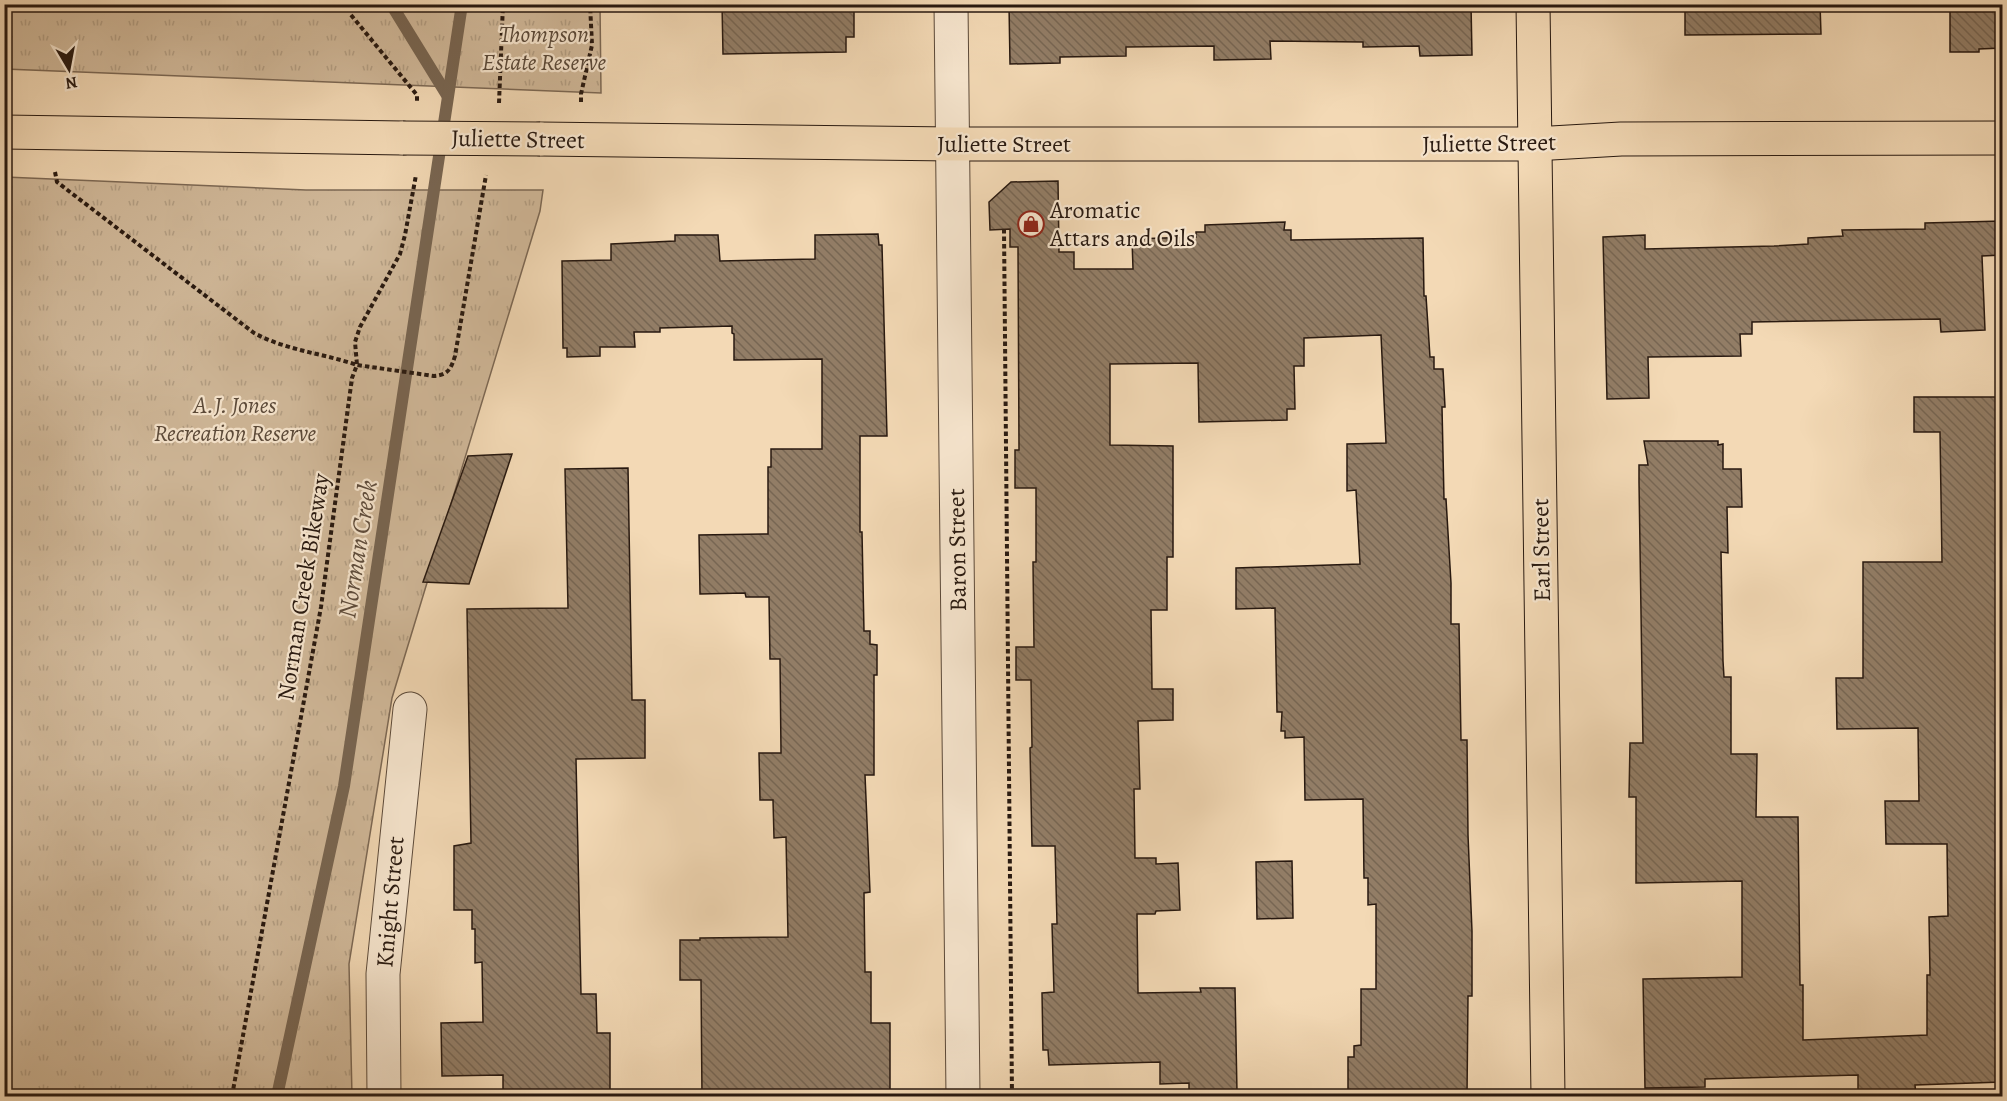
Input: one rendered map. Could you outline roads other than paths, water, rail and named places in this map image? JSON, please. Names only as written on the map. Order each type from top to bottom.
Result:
[{"type":"main road","name":"Earl Street","points":[[1533,4],[1548,1096]]},
{"type":"main road","name":"Juliette Street","points":[[4,132],[952,144],[1534,144],[1621,139],[2002,138]]},
{"type":"street","name":"Baron Street","points":[[951,4],[963,1096]]},
{"type":"street","name":"Knight Street","points":[[384,1096],[383,975],[410,709]]},
{"type":"waterway","points":[[391,4],[447,95]]},
{"type":"waterway","name":"Norman Creek","points":[[277,1096],[344,786],[462,4]]},
{"type":"place","name":"Aromatic Attars and Oils","points":[[1031,224]]},
{"type":"park label","name":"Thompson Estate Reserve","points":[[544,48]]},
{"type":"park label","name":"A.J. Jones Recreation Reserve","points":[[235,419]]}]
